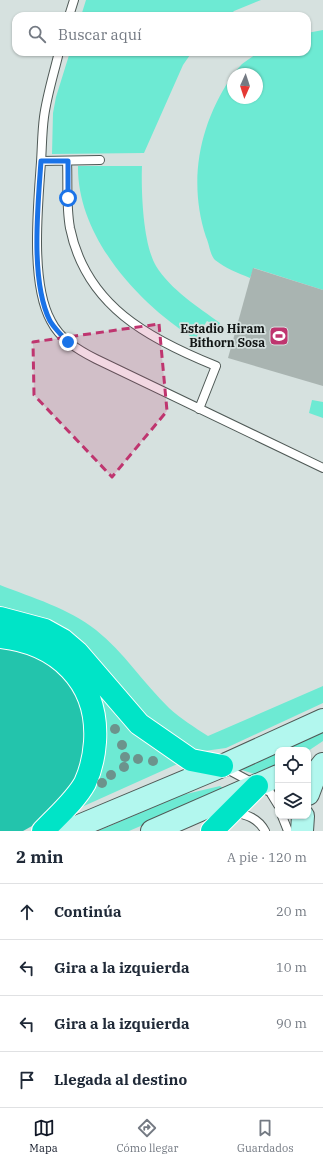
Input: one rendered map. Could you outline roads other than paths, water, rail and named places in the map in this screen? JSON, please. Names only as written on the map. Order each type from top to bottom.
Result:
[{"type":"highway","points":[[0,618],[45,630],[63,640],[82,658],[139,724],[191,760],[222,766]]},
{"type":"highway","points":[[0,637],[15,639],[42,647],[62,661],[83,684],[88,694],[95,718],[93,758],[84,784],[68,806],[43,831]]},
{"type":"highway","points":[[212,831],[257,786]]},
{"type":"main road","points":[[67,831],[222,766],[323,720]]},
{"type":"main road","points":[[311,762],[323,756]]},
{"type":"main road","points":[[311,786],[316,773],[323,764]]},
{"type":"main road","points":[[152,831],[275,777]]},
{"type":"main road","points":[[302,831],[303,819]]},
{"type":"lane","points":[[70,12],[74,0]]},
{"type":"lane","points":[[58,56],[44,118],[38,217],[40,274],[46,309],[57,332],[68,342],[96,360],[323,468]]},
{"type":"lane","points":[[41,161],[100,160]]},
{"type":"lane","points":[[68,161],[70,228],[78,255],[88,275],[102,297],[136,326],[184,353],[216,366],[199,409]]},
{"type":"lane","points":[[222,766],[270,792],[275,800]]},
{"type":"lane","points":[[191,814],[231,811],[250,816],[261,824],[265,831]]},
{"type":"lane","points":[[283,819],[288,831]]},
{"type":"place","name":"Estadio Hiram Bithorn Sosa","points":[[279,336]]}]
